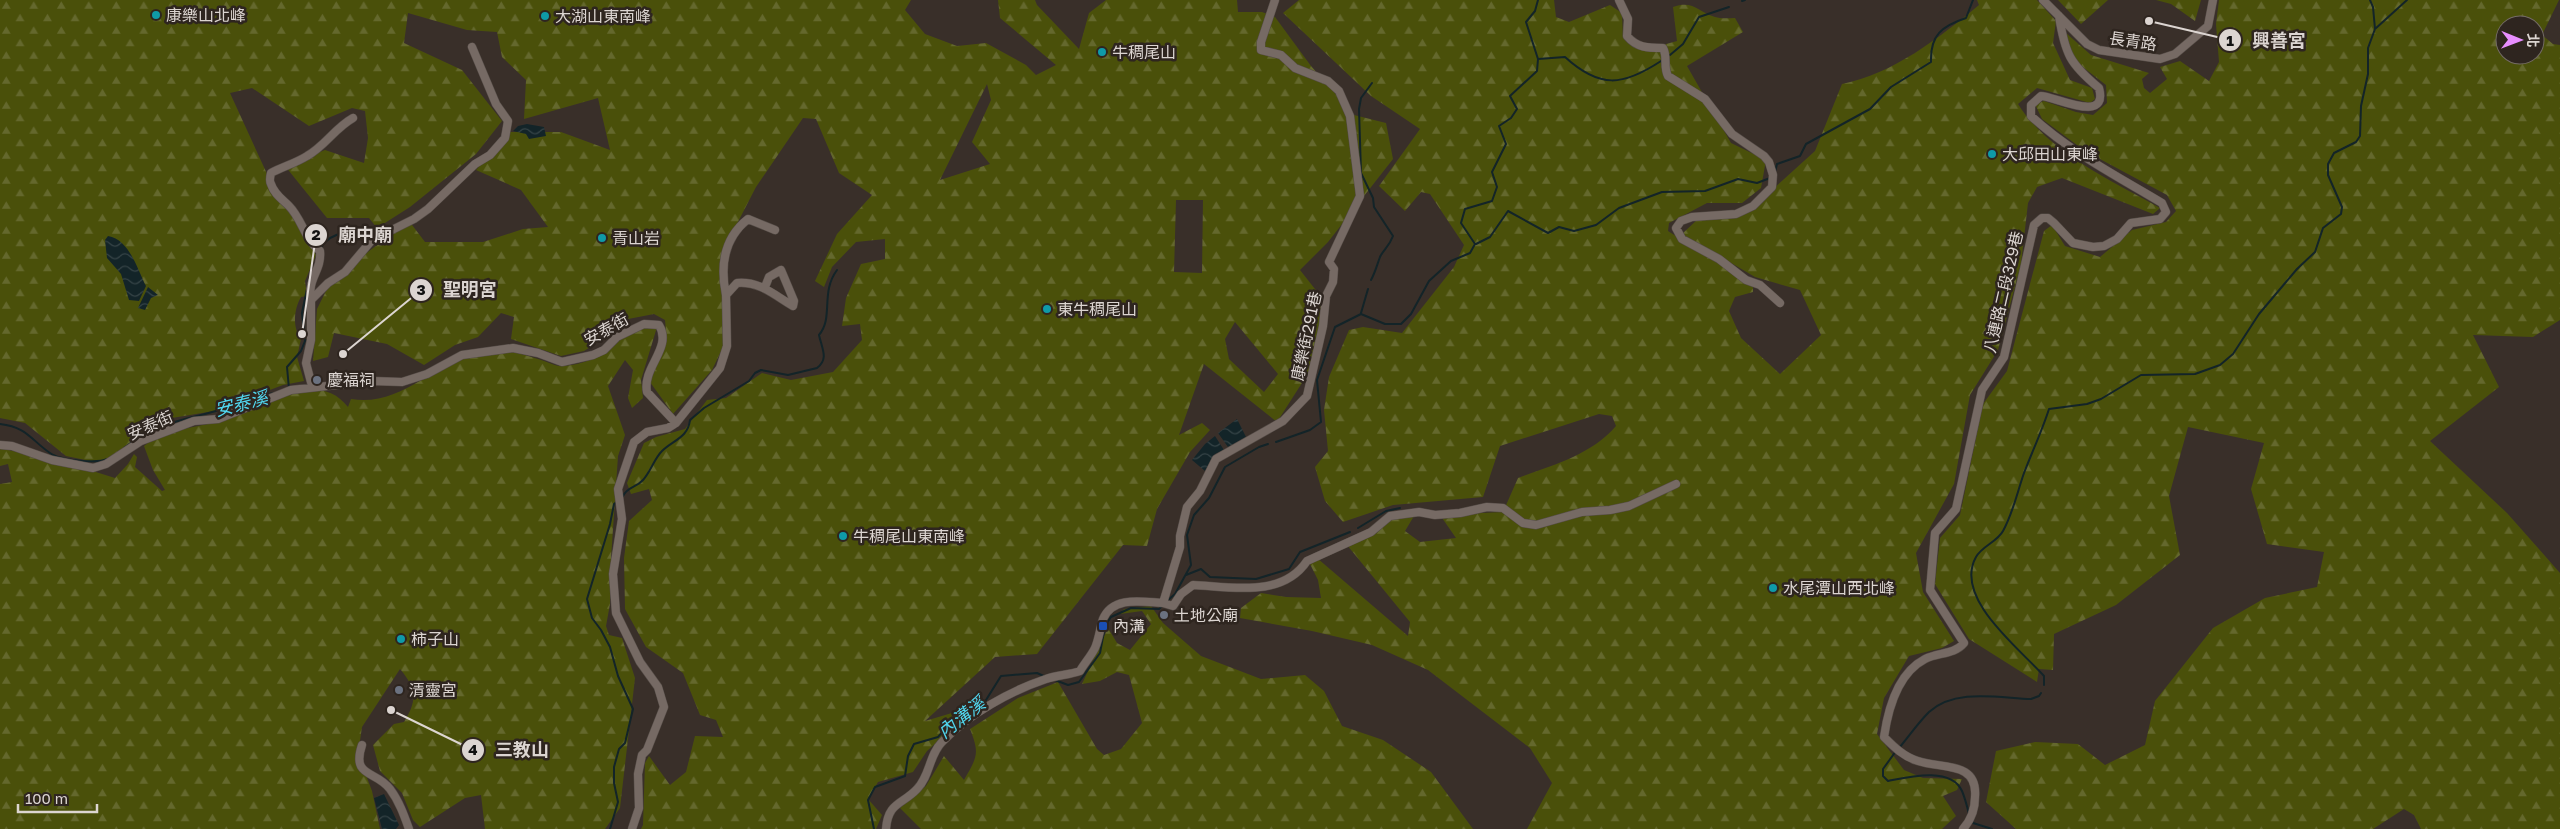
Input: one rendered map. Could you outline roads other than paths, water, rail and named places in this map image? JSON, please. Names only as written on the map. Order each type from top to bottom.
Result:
[{"type":"street","name":"康樂街291巷","points":[[1163,603],[1180,547],[1180,536],[1187,507],[1200,491],[1216,459],[1283,421],[1307,396],[1323,326],[1326,296],[1333,282],[1334,269],[1329,262],[1360,196],[1350,116],[1339,91],[1317,75],[1295,68],[1281,55],[1261,50],[1275,0]]},
{"type":"street","points":[[1619,0],[1628,19],[1627,36],[1632,42],[1644,48],[1663,48],[1665,53],[1665,71],[1668,76],[1705,99],[1732,134],[1764,156],[1769,162],[1773,175],[1772,187],[1754,206],[1736,214],[1692,217],[1681,221],[1676,228],[1682,239],[1720,259],[1746,280],[1760,285],[1780,303]]},
{"type":"street","name":"長青路","points":[[2043,0],[2087,44],[2099,50],[2160,59],[2174,54],[2208,26],[2213,0]]},
{"type":"street","name":"八連路二段329巷","points":[[1962,829],[1969,821],[1972,813],[1976,788],[1972,777],[1960,769],[1918,761],[1896,749],[1884,737],[1886,723],[1902,677],[1925,659],[1960,649],[1964,643],[1930,590],[1935,533],[1956,509],[1982,390],[2004,358],[2034,225],[2042,218],[2048,218],[2073,243],[2104,246],[2117,239],[2131,223],[2160,219],[2166,212],[2162,202],[2076,153],[2052,135],[2032,116],[2031,105],[2041,96],[2050,96],[2074,107],[2090,107],[2097,104],[2100,100],[2100,88],[2079,72],[2069,56],[2059,16]]},
{"type":"street","points":[[311,300],[328,283],[345,272],[372,240],[414,219],[437,203],[445,191],[475,164],[490,155],[505,138],[508,121],[496,104],[472,47]]},
{"type":"street","points":[[312,386],[306,363],[311,340],[310,282],[319,266],[318,249],[302,223],[289,206],[280,199],[270,183],[271,173],[307,156],[332,138],[339,127],[353,118]]},
{"type":"street","points":[[632,829],[639,808],[638,774],[642,755],[647,750],[664,707],[658,688],[640,662],[616,612],[613,574],[622,519],[618,500],[620,479],[634,442],[647,432],[668,428],[676,423],[720,368],[727,346],[724,282],[726,251],[737,227],[748,219],[775,230]]},
{"type":"street","points":[[726,295],[737,283],[754,283],[765,287],[777,298],[793,306],[794,301],[780,270],[770,277],[765,287]]},
{"type":"street","name":"安泰街","points":[[0,445],[12,446],[52,460],[93,468],[106,464],[141,441],[194,421],[218,419],[282,393],[312,386],[372,380],[402,382],[427,374],[462,355],[513,348],[538,353],[562,362],[593,355],[604,350],[617,337],[644,324],[659,325],[662,330],[662,344],[645,382],[647,392],[676,423]]},
{"type":"street","points":[[886,829],[890,812],[899,801],[917,790],[925,778],[930,762],[941,743],[991,706],[1018,690],[1047,678],[1080,671],[1094,650],[1104,618],[1111,609],[1125,602],[1138,600],[1173,606],[1181,594],[1194,585],[1252,588],[1288,579],[1300,570],[1307,561],[1371,532],[1390,516],[1419,512],[1435,515],[1460,513],[1487,507],[1503,508],[1523,523],[1536,525],[1582,512],[1610,510],[1629,506],[1676,484]]},
{"type":"street","points":[[362,745],[358,760],[361,767],[366,774],[390,788],[400,805],[409,829]]},
{"type":"water","points":[[527,124],[544,127],[546,136],[529,139],[526,134],[513,131],[518,126]]},
{"type":"water","points":[[108,236],[122,243],[136,264],[146,286],[139,301],[129,300],[121,274],[107,258],[105,240]]},
{"type":"water","points":[[148,287],[158,295],[151,298],[145,310],[138,308]]},
{"type":"water","points":[[1237,419],[1246,437],[1228,447],[1218,433]]},
{"type":"water","points":[[1215,436],[1224,450],[1215,454],[1205,471],[1192,460],[1205,444]]},
{"type":"water","points":[[384,794],[399,825],[396,829],[382,829],[374,798]]},
{"type":"waterway","name":"內溝溪","points":[[1276,442],[1310,430],[1321,422],[1317,380],[1335,327],[1361,314],[1385,324],[1401,324],[1411,314],[1429,281],[1451,261],[1470,253],[1475,244],[1461,223],[1465,209],[1492,201],[1497,187],[1492,172],[1506,144],[1499,126],[1511,118],[1517,109],[1510,96],[1537,71],[1538,59],[1526,22],[1535,11],[1538,0]]},
{"type":"waterway","points":[[1775,172],[1777,164],[1800,156],[1806,144],[1870,109],[1891,87],[1931,62],[1935,38],[1950,24],[1966,18],[1973,0]]},
{"type":"waterway","points":[[2370,0],[2373,7],[2375,29]]},
{"type":"waterway","points":[[2044,685],[2044,676],[1992,622],[1981,606],[1974,589],[1971,573],[1979,553],[2003,531],[2049,409],[2087,404],[2101,399],[2141,375],[2195,374],[2220,365],[2233,354],[2259,314],[2297,269],[2315,252],[2323,228],[2341,214],[2342,207],[2328,175],[2328,164],[2334,153],[2356,142],[2360,136],[2361,106],[2368,74],[2368,48],[2375,29],[2407,0]]},
{"type":"waterway","name":"內溝溪","points":[[1670,55],[1683,44],[1699,17],[1729,7]]},
{"type":"waterway","name":"內溝溪","points":[[1538,59],[1565,57],[1589,75],[1612,80],[1635,75],[1661,61]]},
{"type":"waterway","points":[[1371,280],[1380,257],[1393,236],[1374,207],[1373,198],[1361,173],[1359,109],[1361,98],[1372,83]]},
{"type":"waterway","points":[[1476,244],[1490,237],[1508,211],[1548,233],[1559,227],[1574,231],[1596,225],[1619,208],[1662,192],[1705,191],[1738,179],[1757,183],[1770,178]]},
{"type":"waterway","name":"安泰溪","points":[[320,249],[331,237],[347,232],[358,230],[370,239]]},
{"type":"waterway","points":[[623,496],[627,490],[643,480],[662,451],[683,435],[689,426],[690,420],[704,408],[749,381],[755,373],[761,370],[788,375],[817,368],[821,365],[824,353],[819,335],[826,320],[829,287],[837,270]]},
{"type":"waterway","name":"安泰溪","points":[[289,389],[287,367],[301,351],[305,341],[302,313],[309,279]]},
{"type":"waterway","points":[[1361,313],[1368,289]]},
{"type":"waterway","name":"安泰溪","points":[[124,448],[160,427],[274,393]]},
{"type":"waterway","name":"安泰溪","points":[[0,424],[23,431],[50,453],[61,458],[87,461],[107,459]]},
{"type":"waterway","name":"內溝溪","points":[[1168,600],[1175,594],[1191,565],[1187,535],[1194,515],[1209,498],[1225,467],[1259,447],[1268,444]]},
{"type":"waterway","points":[[610,829],[618,802],[614,783],[614,767],[619,749],[625,743],[633,709],[618,676],[610,647],[592,618],[587,599],[610,524],[614,504],[618,501]]},
{"type":"waterway","points":[[1358,528],[1386,511],[1400,508]]},
{"type":"waterway","points":[[1186,575],[1201,569],[1210,577],[1256,579],[1289,569],[1300,552],[1350,532]]},
{"type":"waterway","name":"內溝溪","points":[[1055,680],[1068,685],[1079,682],[1100,653],[1105,626],[1111,617],[1131,608],[1159,609],[1161,607]]},
{"type":"waterway","name":"內溝溪","points":[[874,829],[868,800],[875,787],[905,776],[908,756],[914,744],[938,737],[953,720],[970,713],[986,700],[1001,676],[1037,673],[1046,677]]},
{"type":"waterway","points":[[1899,748],[1929,712],[1951,700],[1978,696],[2031,699],[2039,696],[2041,693]]},
{"type":"waterway","points":[[1896,751],[1883,769],[1883,776],[1888,781],[1928,775],[1949,778],[1962,791],[1969,814]]},
{"type":"waterway","points":[[1972,820],[1973,823],[1992,829]]},
{"type":"place","name":"康樂山北峰","points":[[156,15]]},
{"type":"place","name":"大湖山東南峰","points":[[545,16]]},
{"type":"place","name":"興善宮","points":[[2149,21]]},
{"type":"place","name":"牛稠尾山","points":[[1102,52]]},
{"type":"place","name":"大邱田山東峰","points":[[1992,154]]},
{"type":"place","name":"青山岩","points":[[602,238]]},
{"type":"place","name":"東牛稠尾山","points":[[1047,309]]},
{"type":"place","name":"廟中廟","points":[[302,334]]},
{"type":"place","name":"聖明宮","points":[[343,354]]},
{"type":"place","name":"慶福祠","points":[[317,380]]},
{"type":"place","name":"牛稠尾山東南峰","points":[[843,536]]},
{"type":"place","name":"水尾潭山西北峰","points":[[1773,588]]},
{"type":"place","name":"土地公廟","points":[[1164,615]]},
{"type":"place","name":"內溝","points":[[1103,626]]},
{"type":"place","name":"柿子山","points":[[401,639]]},
{"type":"place","name":"清靈宮","points":[[399,690]]},
{"type":"place","name":"三教山","points":[[391,710]]}]
